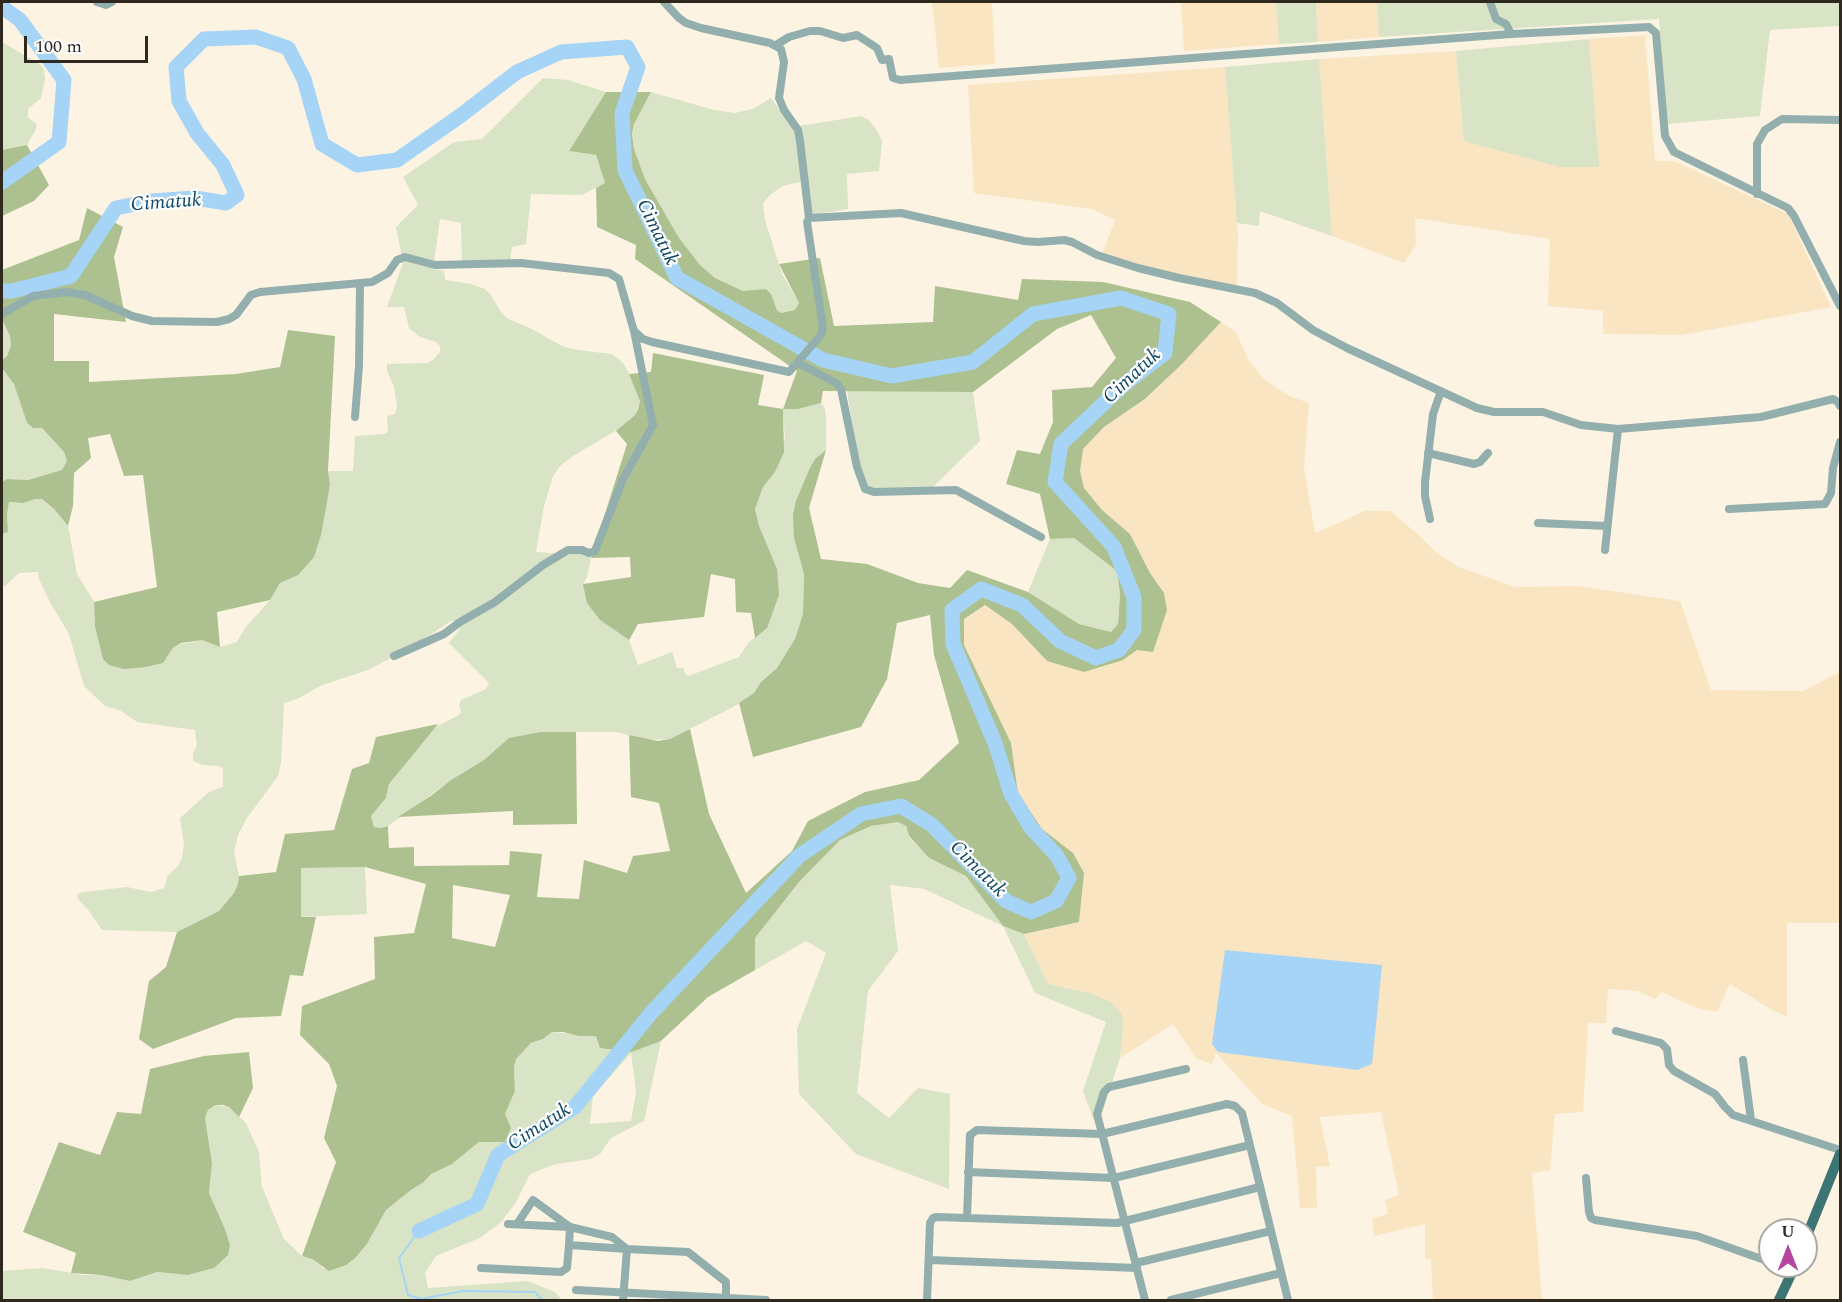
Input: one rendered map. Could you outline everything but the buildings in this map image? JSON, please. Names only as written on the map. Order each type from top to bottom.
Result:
[{"type":"main road","points":[[1814,1218],[1840,1152]]},
{"type":"main road","points":[[1779,1300],[1790,1278]]},
{"type":"street","points":[[97,2],[106,4],[112,2]]},
{"type":"street","points":[[634,331],[643,339],[652,342],[785,371],[793,370],[821,335],[823,328],[809,233],[798,130],[784,110],[779,98],[784,62],[781,49],[776,45],[686,23],[664,2]]},
{"type":"street","points":[[1490,2],[1496,19],[1506,24],[1511,34]]},
{"type":"street","points":[[776,45],[789,37],[810,31],[820,31],[843,38],[857,35],[877,48],[881,59],[889,59],[893,78],[900,80],[1511,34],[1649,27],[1656,33],[1665,136],[1674,152],[1788,208],[1840,306]]},
{"type":"street","points":[[1757,194],[1757,144],[1765,130],[1782,118],[1840,120]]},
{"type":"street","points":[[808,218],[901,213],[1024,241],[1038,242],[1058,239],[1072,242],[1097,255],[1138,268],[1179,279],[1255,293],[1277,303],[1313,330],[1347,348],[1477,408],[1494,412],[1543,412],[1581,425],[1618,429],[1761,417],[1833,399],[1840,406]]},
{"type":"street","points":[[2,314],[33,296],[66,292],[85,295],[132,316],[152,321],[217,322],[236,315],[251,295],[260,292],[360,285],[380,278],[388,273],[397,260],[405,257],[435,265],[521,263],[609,273],[619,279],[634,331],[653,425],[623,479],[595,551],[589,553],[582,550],[568,550],[543,565],[495,602],[444,634],[394,656]]},
{"type":"street","points":[[356,417],[360,285]]},
{"type":"street","points":[[800,361],[836,384],[840,389],[857,467],[865,489],[874,492],[956,490],[1041,537]]},
{"type":"street","points":[[1430,519],[1425,496],[1428,453],[1433,414],[1441,391]]},
{"type":"street","points":[[1605,550],[1618,429]]},
{"type":"street","points":[[1729,509],[1825,504],[1831,493],[1833,468],[1840,442]]},
{"type":"street","points":[[1428,453],[1474,464],[1480,462],[1488,453]]},
{"type":"street","points":[[1538,523],[1607,526]]},
{"type":"street","points":[[1616,1031],[1661,1043],[1667,1049],[1669,1065],[1674,1071],[1715,1094],[1734,1115],[1840,1152]]},
{"type":"street","points":[[1743,1060],[1751,1120]]},
{"type":"street","points":[[1145,1300],[1097,1114],[1104,1092],[1109,1087],[1186,1069]]},
{"type":"street","points":[[966,1218],[970,1135],[977,1130],[1102,1134],[1227,1104],[1235,1106],[1242,1113],[1288,1300]]},
{"type":"street","points":[[968,1172],[1113,1178],[1250,1145]]},
{"type":"street","points":[[1586,1178],[1589,1212],[1594,1220],[1697,1236],[1758,1258]]},
{"type":"street","points":[[927,1300],[930,1223],[933,1218],[1117,1223],[1260,1187]]},
{"type":"street","points":[[570,1227],[532,1200],[513,1224],[570,1227],[612,1237],[627,1249]]},
{"type":"street","points":[[481,1268],[561,1272],[567,1268],[570,1227]]},
{"type":"street","points":[[929,1260],[1136,1266],[1271,1231]]},
{"type":"street","points":[[569,1245],[688,1252],[726,1282],[726,1298]]},
{"type":"street","points":[[623,1297],[627,1249]]},
{"type":"street","points":[[1171,1300],[1281,1273]]},
{"type":"street","points":[[576,1290],[623,1297],[766,1300]]},
{"type":"shaded area","points":[[932,2],[992,2],[995,64],[939,68]]},
{"type":"shaded area","points":[[1181,2],[1276,2],[1279,44],[1184,51]]},
{"type":"shaded area","points":[[1316,2],[1377,2],[1379,37],[1318,42]]},
{"type":"shaded area","points":[[1645,35],[1655,161],[1674,161],[1788,214],[1831,307],[1682,335],[1603,334],[1603,311],[1548,306],[1550,239],[1415,218],[1416,245],[1404,263],[1332,236],[1319,59],[1456,51],[1464,141],[1598,167],[1589,39]]},
{"type":"shaded area","points":[[1225,67],[1238,234],[1237,290],[1102,255],[1115,220],[1092,209],[974,193],[968,85]]},
{"type":"shaded area","points":[[1221,322],[1236,332],[1249,361],[1265,380],[1289,396],[1309,403],[1304,467],[1315,533],[1365,511],[1390,511],[1438,554],[1461,568],[1516,587],[1577,586],[1680,601],[1711,690],[1803,691],[1840,672],[1840,923],[1787,923],[1787,1016],[1774,1011],[1730,984],[1717,1012],[1696,1008],[1662,992],[1655,999],[1638,991],[1608,989],[1606,1023],[1588,1023],[1583,1112],[1555,1114],[1550,1170],[1532,1173],[1542,1300],[1433,1300],[1431,1260],[1425,1258],[1425,1224],[1374,1236],[1372,1219],[1388,1214],[1385,1200],[1399,1195],[1381,1112],[1320,1117],[1330,1166],[1316,1167],[1317,1208],[1300,1208],[1292,1116],[1262,1104],[1216,1053],[1212,1064],[1197,1059],[1173,1024],[1120,1058],[1123,1027],[1093,994],[1048,984],[1024,934],[1079,922],[1073,853],[1042,830],[1018,793],[1011,743],[964,645],[964,619],[985,605],[1012,624],[1047,661],[1123,660],[1137,650],[1164,593],[1150,573],[1130,534],[1102,510],[1084,488],[1080,471],[1083,448],[1104,427],[1146,399]]},
{"type":"green space","points":[[1276,2],[1316,2],[1318,42],[1279,44]]},
{"type":"green space","points":[[1377,2],[1840,2],[1840,26],[1770,30],[1760,116],[1667,124],[1659,19],[1379,37]]},
{"type":"green space","points":[[1589,39],[1599,167],[1560,167],[1464,141],[1456,51]]},
{"type":"green space","points":[[2,42],[41,65],[45,79],[41,98],[28,109],[28,118],[36,123],[37,127],[27,145],[2,150]]},
{"type":"green space","points":[[1319,59],[1332,236],[1260,211],[1259,226],[1237,223],[1225,67]]},
{"type":"green space","points":[[543,78],[568,80],[606,92],[569,151],[596,155],[605,183],[582,195],[531,194],[526,244],[512,247],[510,263],[462,263],[461,223],[440,219],[433,269],[444,271],[445,280],[471,284],[485,289],[508,319],[562,346],[612,354],[623,363],[633,380],[640,401],[634,416],[622,427],[573,456],[561,465],[553,476],[544,506],[536,552],[584,553],[591,558],[583,584],[600,620],[629,640],[638,665],[672,652],[677,668],[683,668],[688,676],[739,657],[749,642],[767,628],[759,526],[755,509],[763,487],[775,472],[785,439],[783,409],[798,409],[821,403],[825,409],[826,450],[815,459],[794,538],[804,574],[803,614],[795,640],[777,668],[761,682],[754,693],[739,704],[670,739],[647,740],[616,732],[540,732],[510,738],[484,760],[451,780],[388,826],[374,827],[371,816],[386,798],[389,784],[434,728],[459,715],[461,700],[486,689],[489,683],[449,643],[460,629],[454,621],[451,621],[412,647],[368,670],[322,685],[297,699],[284,703],[281,763],[278,776],[247,818],[238,835],[234,852],[239,876],[238,884],[234,893],[219,911],[177,932],[102,930],[78,899],[77,894],[127,887],[151,892],[164,888],[168,875],[178,866],[182,858],[184,844],[180,818],[209,792],[223,787],[223,769],[219,766],[203,765],[193,761],[193,753],[197,746],[195,730],[137,722],[121,711],[105,706],[84,686],[69,634],[51,604],[38,572],[19,573],[5,586],[2,586],[2,534],[8,532],[9,502],[22,503],[42,499],[68,526],[77,574],[94,602],[95,626],[163,663],[173,648],[181,644],[202,640],[220,647],[237,642],[245,628],[270,600],[280,583],[298,575],[330,486],[328,471],[353,471],[355,436],[388,432],[387,416],[395,414],[397,406],[387,364],[427,363],[440,352],[440,346],[436,342],[420,337],[409,328],[404,307],[387,307],[403,263],[396,227],[418,205],[403,177],[454,142],[482,139]]},
{"type":"green space","points":[[606,92],[651,92],[634,124],[632,134],[634,149],[645,179],[679,238],[700,265],[715,278],[743,291],[766,289],[771,294],[777,310],[781,313],[795,310],[799,303],[779,264],[820,258],[834,326],[933,322],[935,286],[1018,300],[1022,279],[1103,282],[1190,302],[1221,322],[1145,399],[1104,427],[1083,449],[1080,471],[1084,488],[1102,510],[1130,534],[1150,573],[1164,593],[1167,610],[1153,652],[1137,650],[1123,660],[1084,672],[1047,661],[1012,624],[985,605],[964,619],[964,645],[1011,743],[1018,793],[1042,829],[1073,853],[1084,873],[1079,922],[1024,934],[1003,926],[966,876],[929,858],[909,836],[906,826],[898,822],[871,826],[840,840],[799,882],[755,938],[755,970],[708,997],[661,1041],[632,1052],[600,1048],[596,1036],[579,1036],[563,1032],[552,1032],[543,1039],[531,1043],[516,1059],[515,1091],[505,1114],[511,1128],[505,1142],[479,1142],[452,1164],[431,1174],[424,1182],[386,1210],[367,1244],[355,1258],[346,1265],[329,1271],[312,1259],[302,1256],[336,1162],[324,1138],[337,1086],[329,1064],[300,1035],[302,1006],[375,979],[374,937],[414,933],[426,884],[365,867],[301,868],[301,917],[316,917],[303,976],[290,975],[281,1016],[236,1018],[153,1049],[139,1039],[149,981],[166,967],[177,932],[219,911],[234,893],[239,876],[276,872],[285,834],[334,830],[352,769],[369,763],[376,737],[438,724],[389,784],[386,798],[371,816],[374,827],[388,826],[389,848],[414,847],[414,866],[509,865],[510,851],[542,854],[537,897],[579,899],[584,860],[627,873],[633,856],[670,851],[659,803],[631,797],[629,735],[658,741],[670,739],[690,729],[709,814],[746,893],[792,851],[808,821],[865,792],[919,780],[959,743],[934,655],[930,615],[897,623],[887,679],[861,727],[753,757],[739,703],[754,693],[761,682],[777,668],[795,639],[803,614],[804,574],[794,538],[793,515],[796,501],[809,470],[815,459],[826,450],[809,508],[821,559],[867,564],[918,583],[950,588],[967,570],[1028,592],[1079,624],[1111,632],[1118,624],[1120,594],[1117,571],[1074,538],[1050,539],[1040,494],[1006,484],[1017,450],[1040,454],[1053,422],[1052,390],[1092,387],[1116,358],[1091,315],[1057,329],[973,392],[823,391],[821,403],[798,409],[783,409],[797,371],[635,259],[636,245],[597,227],[596,188],[605,183],[596,155],[569,151]],"holes":[[[453,885],[510,895],[495,947],[452,938]]]},
{"type":"green space","points":[[651,92],[714,110],[735,113],[753,109],[771,98],[784,116],[799,126],[861,116],[869,120],[878,132],[882,141],[879,171],[847,174],[848,209],[812,215],[807,180],[783,186],[763,203],[765,220],[782,274],[799,303],[795,310],[781,313],[777,310],[771,294],[766,290],[743,291],[715,278],[700,265],[679,238],[645,179],[634,149],[632,134],[634,124]]},
{"type":"green space","points":[[27,145],[49,185],[34,201],[2,216],[2,150]]},
{"type":"green space","points":[[87,208],[123,227],[114,257],[126,322],[54,314],[54,361],[89,361],[89,382],[236,374],[280,367],[288,330],[335,336],[328,471],[330,485],[321,535],[314,557],[298,575],[280,583],[270,600],[217,612],[220,647],[202,640],[181,643],[173,648],[163,663],[146,667],[124,669],[109,665],[103,659],[95,626],[94,602],[157,587],[143,475],[124,476],[110,434],[88,438],[91,458],[74,473],[73,506],[68,526],[42,499],[23,503],[9,502],[8,532],[2,534],[2,482],[7,479],[28,480],[62,470],[67,461],[64,452],[42,428],[33,428],[27,423],[14,384],[2,368],[2,360],[7,356],[11,346],[10,336],[2,322],[2,270],[79,240]]},
{"type":"green space","points":[[2,322],[10,336],[11,346],[7,356],[2,360]]},
{"type":"green space","points":[[653,353],[764,375],[758,405],[783,409],[784,452],[775,472],[763,487],[755,509],[759,526],[777,569],[779,595],[767,628],[755,638],[751,613],[736,612],[735,579],[711,574],[704,617],[638,624],[629,640],[600,620],[587,603],[583,584],[631,577],[630,557],[591,558],[627,444],[616,431],[634,416],[640,401],[629,374],[651,372]]},
{"type":"green space","points":[[2,368],[14,383],[27,423],[33,428],[42,428],[64,452],[67,461],[62,470],[28,480],[7,479],[2,482]]},
{"type":"green space","points":[[847,390],[973,392],[980,441],[931,489],[874,492],[861,482]]},
{"type":"green space","points":[[1074,538],[1117,571],[1120,594],[1118,624],[1111,632],[1079,624],[1028,592],[1050,539]]},
{"type":"green space","points":[[540,732],[576,732],[577,824],[513,825],[513,811],[398,817],[484,760],[509,738]]},
{"type":"green space","points":[[898,822],[906,826],[909,837],[929,858],[966,876],[1003,926],[924,889],[890,885],[898,951],[868,991],[857,1093],[889,1118],[918,1088],[950,1094],[949,1189],[856,1154],[799,1094],[797,1029],[826,953],[806,941],[755,970],[755,938],[799,882],[840,840],[871,826]]},
{"type":"green space","points":[[365,867],[367,914],[301,917],[301,868]]},
{"type":"green space","points":[[1003,926],[1024,934],[1048,984],[1093,994],[1112,1003],[1122,1015],[1120,1058],[1097,1129],[1083,1091],[1106,1022],[1035,993]]},
{"type":"green space","points":[[552,1032],[596,1036],[632,1052],[661,1041],[644,1121],[611,1138],[600,1154],[591,1159],[556,1164],[530,1174],[516,1202],[501,1222],[480,1238],[436,1256],[425,1273],[428,1288],[527,1281],[555,1292],[562,1300],[2,1300],[2,1271],[43,1268],[130,1281],[157,1272],[188,1275],[214,1268],[230,1245],[209,1193],[212,1163],[205,1118],[208,1110],[215,1105],[229,1107],[246,1123],[259,1152],[262,1187],[284,1239],[302,1256],[312,1259],[324,1269],[367,1244],[386,1210],[424,1182],[431,1174],[452,1164],[479,1142],[508,1124],[505,1114],[515,1091],[516,1059],[531,1043],[543,1039]],"holes":[[[631,1053],[636,1092],[631,1121],[590,1124],[593,1096]]]},
{"type":"green space","points":[[249,1052],[253,1088],[239,1117],[229,1107],[215,1105],[208,1110],[205,1118],[212,1163],[209,1193],[230,1245],[228,1255],[214,1268],[188,1275],[157,1272],[130,1281],[101,1275],[71,1273],[76,1253],[23,1232],[59,1142],[100,1155],[117,1112],[141,1114],[150,1069],[204,1056]]},
{"type":"water","points":[[1225,950],[1382,965],[1372,1064],[1357,1070],[1218,1052],[1212,1044]]},
{"type":"waterway","name":"Cimatuk","points":[[2,7],[20,20],[64,80],[59,142],[2,182]]},
{"type":"waterway","name":"Cimatuk","points":[[2,291],[12,291],[71,276],[116,208],[150,201],[195,198],[226,203],[237,195],[223,165],[197,133],[179,101],[176,67],[204,39],[256,37],[288,48],[304,79],[322,144],[357,165],[397,160],[517,72],[561,52],[627,47],[638,67],[622,113],[625,170],[677,278],[823,360],[892,376],[973,362],[1033,314],[1121,298],[1169,314],[1165,353],[1121,387],[1061,444],[1055,482],[1114,547],[1134,597],[1134,630],[1119,650],[1096,658],[1060,641],[1022,605],[981,589],[952,610],[953,644],[995,743],[1011,794],[1031,828],[1057,856],[1069,878],[1056,901],[1031,912],[1006,901],[932,825],[901,806],[861,814],[799,856],[651,1013],[575,1107],[498,1155],[477,1204],[419,1231]]},
{"type":"waterway","points":[[419,1231],[399,1258],[408,1295],[421,1299],[463,1291],[535,1292],[542,1300]]}]
